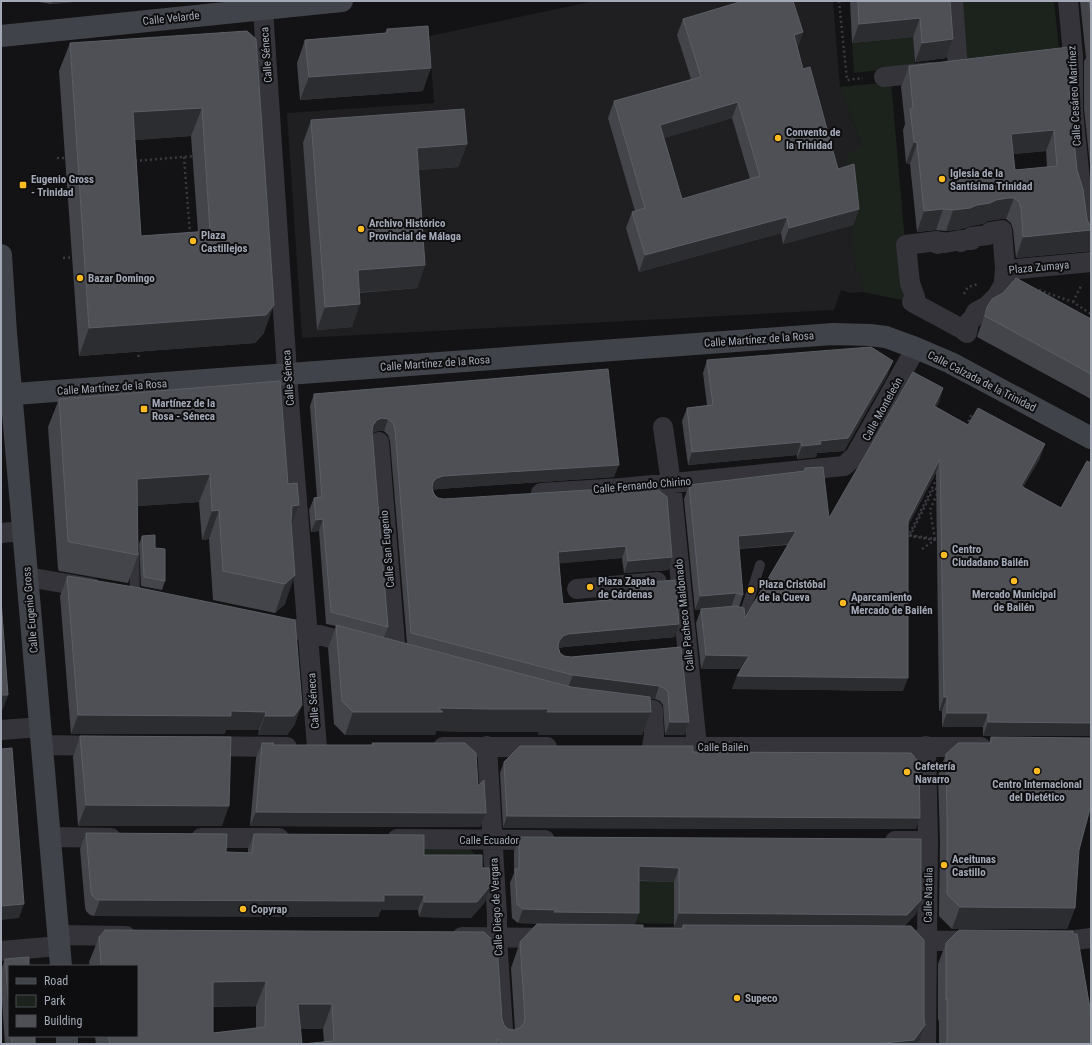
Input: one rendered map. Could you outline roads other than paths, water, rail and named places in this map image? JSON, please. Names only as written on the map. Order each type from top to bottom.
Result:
[{"type":"main road","name":"Calle Velarde","points":[[1,36],[342,1]]},
{"type":"main road","name":"Calle Eugenio Gross","points":[[1,265],[6,333],[7,394],[24,532],[51,837],[59,949]]},
{"type":"main road","name":"Calle Martínez de la Rosa","points":[[7,394],[825,334],[870,335]]},
{"type":"main road","name":"Calle Calzada de la Trinidad","points":[[870,335],[886,337],[916,348],[951,364],[1091,438]]},
{"type":"street","points":[[884,77],[966,68],[953,1]]},
{"type":"street","name":"Calle Cesáreo Martínez","points":[[1068,1],[1066,56],[1081,190],[1087,207],[1091,238]]},
{"type":"street","name":"Calle Séneca","points":[[182,746],[325,747],[308,631],[287,374],[262,9]]},
{"type":"street","points":[[1002,230],[1015,283],[997,296],[987,306],[976,312],[969,322],[967,333],[912,302],[915,297],[910,284],[906,245],[937,241],[937,244],[941,242],[945,243],[960,240],[961,242],[965,240],[972,240],[971,237],[988,235],[990,232],[1002,230]]},
{"type":"street","name":"Plaza Zumaya","points":[[1015,283],[1007,270],[1091,262]]},
{"type":"street","name":"Calle Monteleón","points":[[844,466],[855,456],[916,348]]},
{"type":"street","name":"Calle Pacheco Maldonado","points":[[663,427],[671,483],[681,580],[688,617],[680,648],[697,747]]},
{"type":"street","name":"Calle San Eugenio","points":[[308,631],[390,653],[379,442]]},
{"type":"street","name":"Calle Fernando Chirino","points":[[527,494],[671,483],[844,466]]},
{"type":"street","points":[[1,533],[24,532]]},
{"type":"street","points":[[27,577],[129,595]]},
{"type":"street","points":[[577,589],[681,580]]},
{"type":"street","points":[[278,625],[308,631]]},
{"type":"street","name":"Calle Bailén","points":[[606,704],[653,710],[654,735],[644,747],[999,747]]},
{"type":"street","points":[[1,730],[118,746]]},
{"type":"street","name":"Calle Diego de Vergara","points":[[487,746],[504,1044]]},
{"type":"street","name":"Calle Natalia","points":[[926,746],[928,841],[926,1044]]},
{"type":"street","points":[[425,747],[566,747]]},
{"type":"street","points":[[51,837],[130,838]]},
{"type":"street","points":[[185,838],[295,839]]},
{"type":"street","name":"Calle Ecuador","points":[[382,839],[564,840]]},
{"type":"street","points":[[881,841],[928,841]]},
{"type":"street","points":[[1,951],[59,949],[141,936]]},
{"type":"street","points":[[444,937],[570,938]]},
{"type":"street","points":[[1036,941],[1068,941],[1091,938]]},
{"type":"street","points":[[880,940],[997,941]]},
{"type":"lane","points":[[129,595],[133,545]]},
{"type":"lane","points":[[726,613],[742,616],[747,606],[760,565]]},
{"type":"place","name":"Convento de la Trinidad","points":[[778,138]]},
{"type":"place","name":"Iglesia de la Santísima Trinidad","points":[[942,179]]},
{"type":"place","name":"Eugenio Gross - Trinidad","points":[[23,185]]},
{"type":"place","name":"Archivo Histórico Provincial de Málaga","points":[[361,229]]},
{"type":"place","name":"Plaza Castillejos","points":[[193,241]]},
{"type":"place","name":"Bazar Domingo","points":[[80,278]]},
{"type":"place","name":"Martínez de la Rosa - Séneca","points":[[144,409]]},
{"type":"place","name":"Centro Ciudadano Bailén","points":[[944,555]]},
{"type":"place","name":"Mercado Municipal de Bailén","points":[[1014,581]]},
{"type":"place","name":"Plaza Zapata de Cárdenas","points":[[590,587]]},
{"type":"place","name":"Plaza Cristóbal de la Cueva","points":[[751,590]]},
{"type":"place","name":"Aparcamiento Mercado de Bailén","points":[[843,603]]},
{"type":"place","name":"Centro Internacional del Dietético","points":[[1037,771]]},
{"type":"place","name":"Cafetería Navarro","points":[[907,772]]},
{"type":"place","name":"Aceitunas Castillo","points":[[944,865]]},
{"type":"place","name":"Copyrap","points":[[243,909]]},
{"type":"place","name":"Supeco","points":[[737,998]]}]
